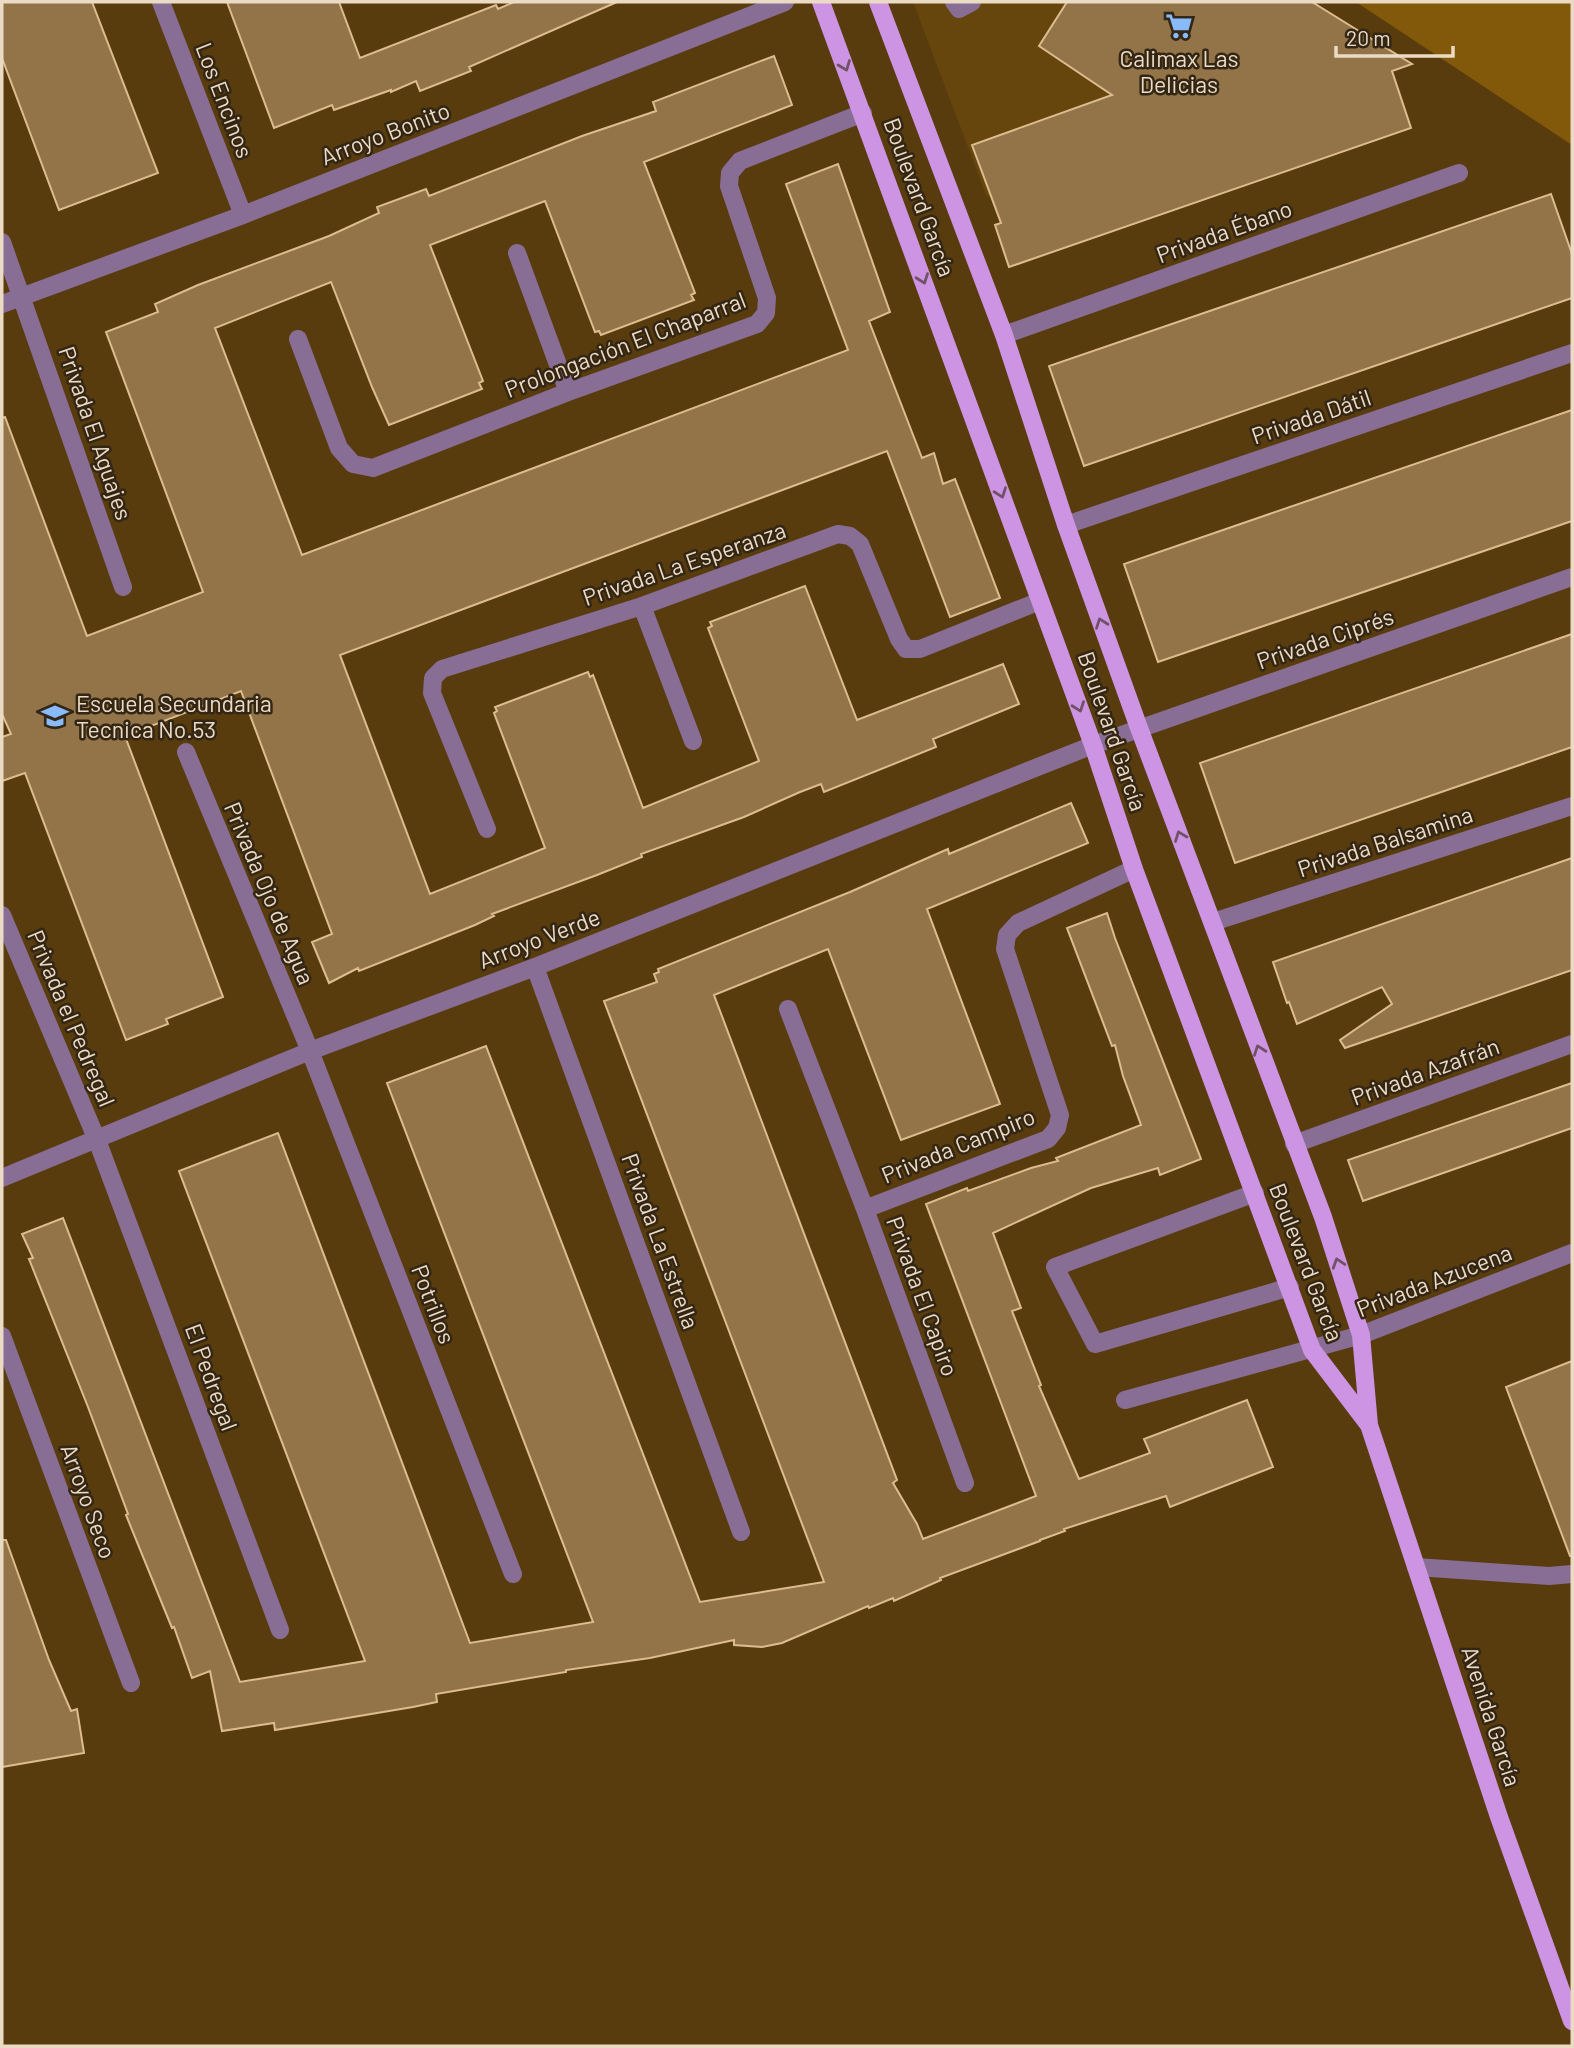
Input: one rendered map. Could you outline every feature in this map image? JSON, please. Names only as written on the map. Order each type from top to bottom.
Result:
[{"type":"main road","name":"Boulevard García","points":[[821,2],[1093,744],[1134,869],[1312,1350],[1369,1425]]},
{"type":"main road","name":"Boulevard García","points":[[878,2],[1004,335],[1066,525],[1139,728],[1323,1217],[1361,1335],[1369,1425]]},
{"type":"main road","name":"Avenida García","points":[[1369,1425],[1499,1817],[1572,2021]]},
{"type":"street","name":"Los Encinos","points":[[161,2],[243,215]]},
{"type":"street","name":"Arroyo Bonito","points":[[2,304],[243,215],[785,2]]},
{"type":"street","points":[[954,2],[959,9],[972,2]]},
{"type":"street","name":"Prolongación El Chaparral","points":[[298,339],[339,448],[353,464],[373,468],[568,392],[757,324],[766,313],[768,298],[729,186],[730,173],[740,161],[863,113]]},
{"type":"street","name":"Privada Ébano","points":[[1004,335],[1459,173]]},
{"type":"street","name":"Privada El Aguajes","points":[[2,242],[123,587]]},
{"type":"street","points":[[517,253],[568,392]]},
{"type":"street","name":"Privada Dátil","points":[[1066,525],[1572,353]]},
{"type":"street","name":"Privada La Esperanza","points":[[487,829],[432,693],[433,678],[442,669],[642,606],[838,534],[850,536],[860,544],[899,639],[906,649],[920,649],[1040,601]]},
{"type":"street","name":"Privada Ciprés","points":[[1093,744],[1572,578]]},
{"type":"street","points":[[642,606],[693,741]]},
{"type":"street","name":"Arroyo Verde","points":[[2,1178],[310,1051],[535,967],[1093,744]]},
{"type":"street","name":"Privada Ojo de Agua","points":[[186,752],[310,1051]]},
{"type":"street","name":"Privada Balsamina","points":[[1213,922],[1572,806]]},
{"type":"street","name":"Privada Campiro","points":[[865,1209],[1048,1139],[1056,1128],[1059,1115],[1005,949],[1007,935],[1018,923],[1134,869]]},
{"type":"street","name":"Privada el Pedregal","points":[[2,915],[97,1140]]},
{"type":"street","name":"Privada La Estrella","points":[[535,967],[741,1532]]},
{"type":"street","name":"Privada El Capiro","points":[[788,1009],[865,1209],[965,1483]]},
{"type":"street","name":"Privada Azafrán","points":[[1294,1144],[1572,1044]]},
{"type":"street","name":"Potrillos","points":[[310,1051],[513,1574]]},
{"type":"street","name":"El Pedregal","points":[[97,1140],[280,1630]]},
{"type":"street","points":[[1255,1193],[1055,1266],[1095,1344],[1290,1287]]},
{"type":"street","name":"Privada Azucena","points":[[1125,1400],[1361,1335],[1572,1253]]},
{"type":"street","name":"Arroyo Seco","points":[[2,1336],[131,1683]]},
{"type":"street","points":[[1416,1567],[1549,1576],[1572,1574]]},
{"type":"shaded area","points":[[913,2],[1312,2],[1412,64],[987,197]]},
{"type":"shaded area","points":[[1356,2],[1572,2],[1572,145]]},
{"type":"building","points":[[2,2],[92,2],[158,173],[59,210],[2,58]]},
{"type":"building","points":[[227,2],[339,2],[360,58],[496,5],[498,9],[514,2],[617,2],[469,67],[471,71],[420,91],[416,81],[334,110],[332,105],[274,128]]},
{"type":"building","points":[[1067,2],[1312,2],[1412,64],[1392,71],[1411,128],[1009,267],[995,225],[1001,223],[972,145],[1112,95],[1039,46]]},
{"type":"building","points":[[774,56],[792,105],[644,162],[695,293],[691,295],[694,300],[601,335],[599,331],[595,332],[545,201],[430,245],[483,381],[479,383],[482,389],[389,425],[331,282],[215,328],[302,555],[848,350],[786,184],[838,164],[890,312],[869,321],[922,458],[934,453],[943,484],[955,479],[1000,598],[950,617],[887,451],[340,655],[430,894],[545,848],[494,713],[497,711],[495,707],[588,672],[590,677],[593,675],[643,808],[759,761],[708,628],[712,626],[710,622],[805,586],[857,720],[1003,664],[1019,704],[933,739],[936,747],[824,792],[821,784],[800,792],[744,817],[641,854],[642,857],[492,914],[494,916],[475,925],[359,971],[358,968],[329,983],[312,942],[332,934],[241,691],[125,736],[223,997],[166,1019],[168,1024],[126,1040],[25,773],[2,781],[2,737],[11,734],[2,714],[2,418],[5,417],[87,636],[203,592],[106,332],[158,312],[155,304],[198,285],[329,236],[379,213],[377,207],[426,189],[429,196],[582,136],[656,111],[653,102]]},
{"type":"building","points":[[1551,194],[1572,254],[1572,298],[1084,466],[1049,366]]},
{"type":"building","points":[[1572,410],[1572,521],[1158,662],[1124,564]]},
{"type":"building","points":[[1572,634],[1572,747],[1235,863],[1200,763]]},
{"type":"building","points":[[1071,803],[1088,843],[927,909],[1000,1104],[901,1140],[828,949],[714,995],[897,1480],[893,1483],[923,1539],[1036,1496],[926,1204],[967,1188],[968,1191],[1058,1161],[1056,1158],[1141,1125],[1115,1045],[1112,1046],[1067,928],[1107,913],[1201,1159],[1160,1175],[1158,1168],[1091,1188],[993,1233],[1021,1308],[1012,1311],[1041,1385],[1039,1386],[1079,1479],[1150,1453],[1144,1439],[1247,1400],[1273,1467],[1170,1507],[1166,1496],[1064,1529],[1065,1531],[1040,1541],[940,1578],[941,1580],[894,1601],[893,1598],[869,1608],[868,1606],[782,1643],[762,1647],[734,1645],[734,1640],[650,1658],[566,1670],[436,1694],[437,1702],[413,1707],[275,1730],[274,1723],[222,1731],[210,1671],[192,1678],[174,1627],[172,1628],[126,1515],[128,1514],[29,1259],[33,1258],[22,1234],[63,1218],[240,1682],[365,1661],[179,1171],[278,1133],[470,1643],[593,1622],[387,1083],[486,1046],[700,1602],[824,1582],[604,1001],[657,982],[654,974],[659,972],[658,969],[850,892],[948,849],[949,854]]},
{"type":"building","points":[[1572,858],[1572,970],[1345,1048],[1340,1040],[1392,1004],[1382,987],[1297,1024],[1273,962]]},
{"type":"building","points":[[1572,1083],[1572,1128],[1363,1201],[1348,1160]]},
{"type":"building","points":[[1572,1361],[1572,1556],[1570,1556],[1506,1387]]},
{"type":"building","points":[[2,1540],[6,1540],[49,1660],[71,1711],[77,1709],[84,1753],[2,1767]]},
{"type":"place","name":"Calimax Las Delicias","points":[[1179,26]]},
{"type":"place","name":"Escuela Secundaria Tecnica No.53","points":[[55,716]]}]
